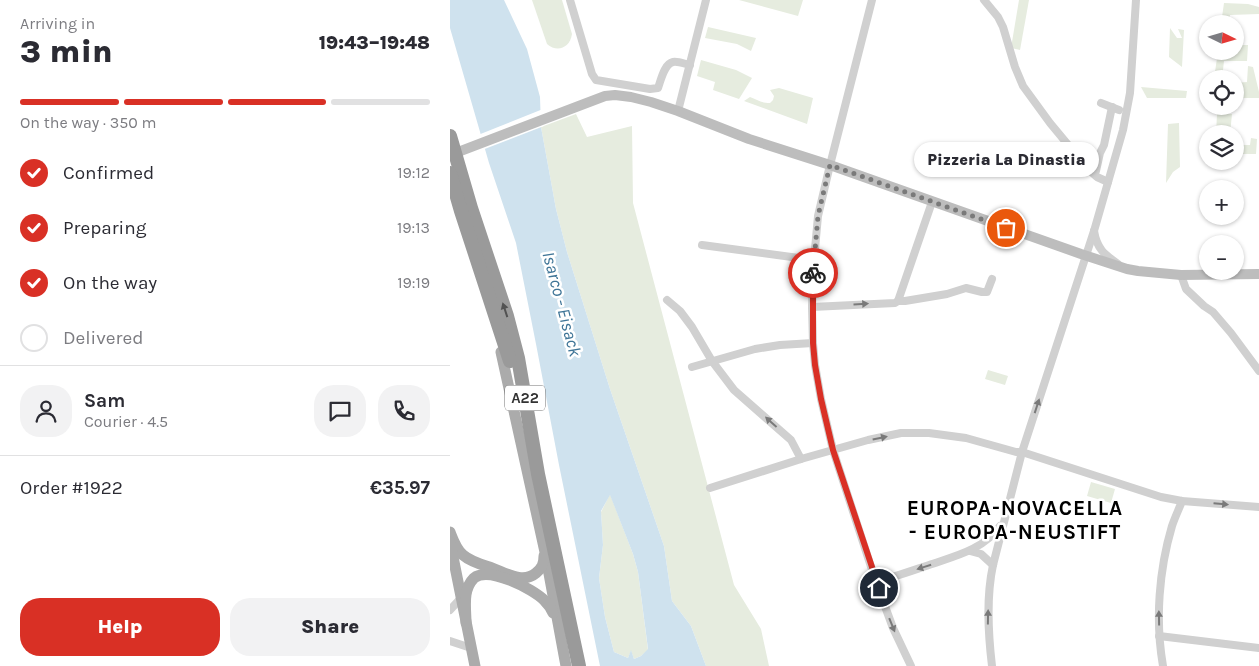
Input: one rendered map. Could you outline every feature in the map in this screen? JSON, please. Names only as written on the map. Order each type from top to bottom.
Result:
[{"type":"highway","name":"A22","points":[[450,136],[471,208],[508,316],[518,358],[538,474],[579,666]]},
{"type":"highway","name":"A22","points":[[450,173],[510,360],[531,476],[571,666]]},
{"type":"main road","points":[[451,154],[467,219],[465,236]]},
{"type":"main road","points":[[450,189],[503,357],[566,666]]},
{"type":"main road","points":[[450,532],[455,544],[463,555],[516,577],[526,578],[533,576],[541,569],[544,562],[544,552]]},
{"type":"main road","points":[[450,540],[475,666]]},
{"type":"main road","points":[[466,622],[466,592],[475,578],[482,574],[493,575],[527,588],[544,600],[557,619]]},
{"type":"street","points":[[570,0],[592,74],[596,80],[650,89],[658,88],[665,69],[669,64],[674,62],[690,65]]},
{"type":"street","points":[[678,111],[706,0]]},
{"type":"street","points":[[872,0],[818,216],[812,306],[813,343],[821,399],[833,450],[876,582],[893,628],[911,666]]},
{"type":"street","points":[[984,0],[998,17],[1003,27],[1019,77],[1032,100],[1089,170],[1097,177],[1108,182]]},
{"type":"street","points":[[992,666],[988,633],[989,583],[993,564],[1022,452],[1094,231],[1123,130],[1130,93],[1136,0]]},
{"type":"street","points":[[451,154],[605,96],[631,97],[678,111],[749,139],[830,165],[1085,256],[1122,267],[1138,271],[1181,275],[1259,274]]},
{"type":"street","points":[[1096,171],[1107,130],[1116,109],[1101,103]]},
{"type":"street","points":[[1098,128],[1107,130]]},
{"type":"street","points":[[898,301],[932,202]]},
{"type":"street","points":[[1094,231],[1095,240],[1099,248],[1122,267]]},
{"type":"street","points":[[702,244],[814,260]]},
{"type":"street","points":[[1181,275],[1186,289],[1213,312],[1259,371]]},
{"type":"street","points":[[812,306],[905,302],[947,294],[966,288],[987,292],[992,279]]},
{"type":"street","points":[[667,300],[680,311],[692,327],[712,361],[734,390],[791,440],[801,459]]},
{"type":"street","points":[[692,367],[755,349],[813,343]]},
{"type":"street","points":[[710,488],[868,440],[902,433],[928,433],[966,438],[1022,452],[1182,501],[1259,507]]},
{"type":"street","points":[[1163,666],[1159,636],[1159,603],[1164,557],[1173,524],[1182,501]]},
{"type":"street","points":[[876,582],[970,551],[984,543],[1003,522]]},
{"type":"street","points":[[970,551],[981,554],[993,564]]},
{"type":"street","points":[[450,610],[461,598]]},
{"type":"street","points":[[1159,636],[1259,648]]},
{"type":"street","points":[[450,641],[471,648]]},
{"type":"shaded area","points":[[532,0],[562,0],[572,34],[566,46],[555,48],[547,44]]},
{"type":"shaded area","points":[[739,0],[803,0],[798,16]]},
{"type":"shaded area","points":[[1019,0],[1029,0],[1020,50],[1011,48]]},
{"type":"shaded area","points":[[1224,3],[1248,4],[1259,7],[1259,14],[1222,15]]},
{"type":"shaded area","points":[[708,27],[756,38],[751,51],[737,44],[705,38]]},
{"type":"shaded area","points":[[1170,28],[1177,38],[1182,38],[1178,29],[1184,30],[1182,67],[1169,57]]},
{"type":"shaded area","points":[[1244,45],[1248,45],[1247,61],[1224,61],[1223,70],[1215,70],[1217,60],[1244,60]]},
{"type":"shaded area","points":[[701,60],[736,70],[752,78],[739,99],[713,90],[715,82],[697,76]]},
{"type":"shaded area","points":[[1248,66],[1253,67],[1259,98],[1244,98],[1244,82],[1247,82]]},
{"type":"shaded area","points":[[1141,87],[1187,91],[1186,98],[1147,98]]},
{"type":"shaded area","points":[[779,88],[813,98],[807,124],[744,101],[750,97],[770,103],[774,96],[770,90]]},
{"type":"shaded area","points":[[576,114],[587,137],[632,126],[633,203],[734,585],[761,629],[769,666],[706,666],[691,626],[672,601],[664,546],[610,389],[567,252],[556,209],[541,127]]},
{"type":"shaded area","points":[[1217,115],[1232,115],[1231,125],[1216,125]]},
{"type":"shaded area","points":[[1179,123],[1180,167],[1173,172],[1166,183],[1168,124]]},
{"type":"shaded area","points":[[1251,138],[1257,139],[1256,154],[1244,154],[1244,145],[1250,145]]},
{"type":"shaded area","points":[[988,370],[1008,376],[1005,385],[985,379]]},
{"type":"shaded area","points":[[1091,482],[1115,489],[1111,503],[1087,496]]},
{"type":"shaded area","points":[[610,494],[638,572],[648,650],[634,659],[631,651],[628,658],[614,652],[605,617],[599,578],[603,545],[601,512]]},
{"type":"water","name":"Isarco - Eisack","points":[[450,0],[504,0],[527,49],[540,97],[541,127],[556,209],[567,252],[610,389],[664,546],[672,601],[691,626],[706,666],[600,666],[516,243],[489,163],[450,28]],"holes":[[[610,495],[638,572],[648,649],[641,656],[634,659],[631,650],[628,658],[614,652],[605,617],[599,578],[603,545],[601,511]]]},
{"type":"pier","points":[[543,109],[544,126],[482,150],[478,135]]},
{"type":"way so far","points":[[813,273],[818,216],[830,165],[1006,228]]},
{"type":"place","name":"Pizzeria La Dinastia","points":[[1006,228]]},
{"type":"district","name":"EUROPA-NOVACELLA - EUROPA-NEUSTIFT","points":[[1015,520]]},
{"type":"route","points":[[813,273],[813,343],[821,399],[833,450],[879,588]]}]
